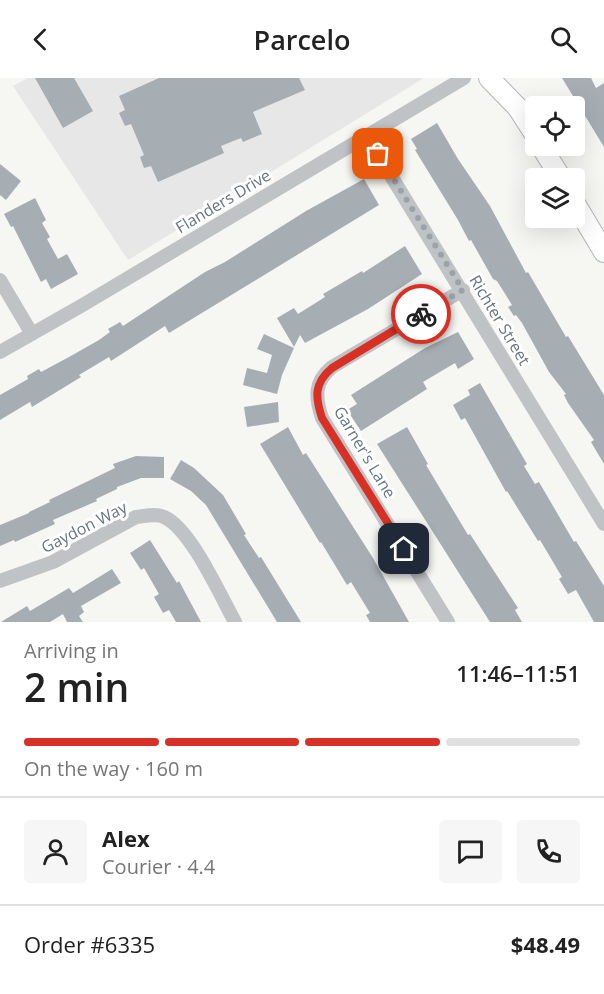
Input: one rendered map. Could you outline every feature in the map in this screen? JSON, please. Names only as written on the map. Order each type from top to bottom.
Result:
[{"type":"main road","points":[[489,78],[518,108],[525,119]]},
{"type":"main road","points":[[510,78],[514,85],[518,108]]},
{"type":"main road","points":[[585,220],[604,252]]},
{"type":"street","name":"Flanders Drive","points":[[0,352],[464,78]]},
{"type":"street","name":"Richter Street","points":[[366,135],[463,290],[604,524]]},
{"type":"street","points":[[0,280],[33,334]]},
{"type":"street","name":"Garner's Lane","points":[[448,622],[322,418],[317,392],[321,376],[332,368],[463,290]]},
{"type":"street","name":"Gaydon Way","points":[[0,581],[53,562],[136,517],[150,514],[164,516],[188,538],[235,622]]},
{"type":"shaded area","points":[[28,78],[424,78],[128,260],[13,86]]},
{"type":"building","points":[[35,78],[74,78],[93,111],[63,128]]},
{"type":"building","points":[[159,78],[299,78],[305,90],[253,112],[262,134],[243,142],[241,138],[221,146],[224,153],[158,182],[151,166],[144,168],[140,157],[144,155],[131,124],[125,126],[119,113],[125,110],[119,96]]},
{"type":"building","points":[[562,78],[591,78],[596,88],[604,83],[604,147],[585,116],[585,96],[573,96]]},
{"type":"building","points":[[437,123],[490,206],[526,273],[528,272],[566,337],[568,336],[604,395],[604,464],[591,442],[594,440],[568,403],[564,395],[566,394],[549,372],[522,323],[508,307],[512,305],[497,281],[493,279],[471,240],[469,241],[415,150],[417,149],[411,139]]},
{"type":"building","points":[[0,164],[21,181],[6,200],[0,195]]},
{"type":"building","points":[[364,179],[379,205],[169,333],[165,326],[111,361],[109,357],[79,375],[81,377],[32,407],[30,402],[0,420],[0,395],[28,379],[27,376],[39,369],[41,372],[99,340],[110,332],[108,329],[120,322],[123,326],[205,272]]},
{"type":"building","points":[[35,198],[46,220],[42,223],[50,237],[47,239],[58,259],[67,254],[78,274],[51,289],[46,279],[41,282],[13,226],[11,227],[4,214]]},
{"type":"building","points":[[405,246],[422,274],[368,309],[305,343],[300,335],[294,347],[277,318],[294,308],[298,314],[325,297],[323,294],[362,271],[363,273]]},
{"type":"building","points":[[458,332],[474,359],[458,369],[455,363],[423,382],[427,389],[361,431],[347,410],[357,404],[351,395],[425,348]]},
{"type":"building","points":[[264,334],[294,348],[282,375],[277,394],[243,385],[247,368],[267,373],[272,355],[257,349]]},
{"type":"building","points":[[480,383],[527,464],[524,466],[535,484],[539,482],[574,542],[576,541],[604,586],[604,622],[594,622],[576,590],[568,594],[559,579],[562,577],[540,540],[538,541],[506,492],[465,418],[461,420],[453,405],[470,395],[468,390]]},
{"type":"building","points":[[278,402],[279,422],[247,427],[244,407]]},
{"type":"building","points":[[288,427],[303,455],[306,453],[373,558],[409,622],[370,622],[366,615],[370,613],[351,582],[347,585],[320,543],[260,444]]},
{"type":"building","points":[[407,427],[428,464],[426,465],[468,535],[470,534],[518,608],[515,610],[522,622],[490,622],[377,444]]},
{"type":"building","points":[[136,456],[164,457],[164,478],[141,478],[117,487],[96,499],[97,501],[53,520],[55,524],[15,542],[14,540],[0,546],[0,525],[29,513],[50,502],[49,500],[115,468],[113,464]]},
{"type":"building","points":[[181,460],[194,468],[223,495],[246,534],[244,535],[259,558],[261,557],[301,622],[277,622],[206,505],[191,491],[170,479]]},
{"type":"building","points":[[150,540],[177,583],[179,581],[201,622],[176,622],[169,610],[163,613],[154,597],[159,594],[144,568],[141,570],[130,553]]},
{"type":"building","points":[[112,569],[121,583],[81,606],[84,612],[79,616],[83,622],[67,622],[63,614],[50,622],[1,622],[27,606],[30,611],[69,588],[73,593]]},
{"type":"way so far","points":[[378,154],[463,290],[421,314]]},
{"type":"route","points":[[404,549],[322,418],[317,392],[321,376],[421,314]]}]
